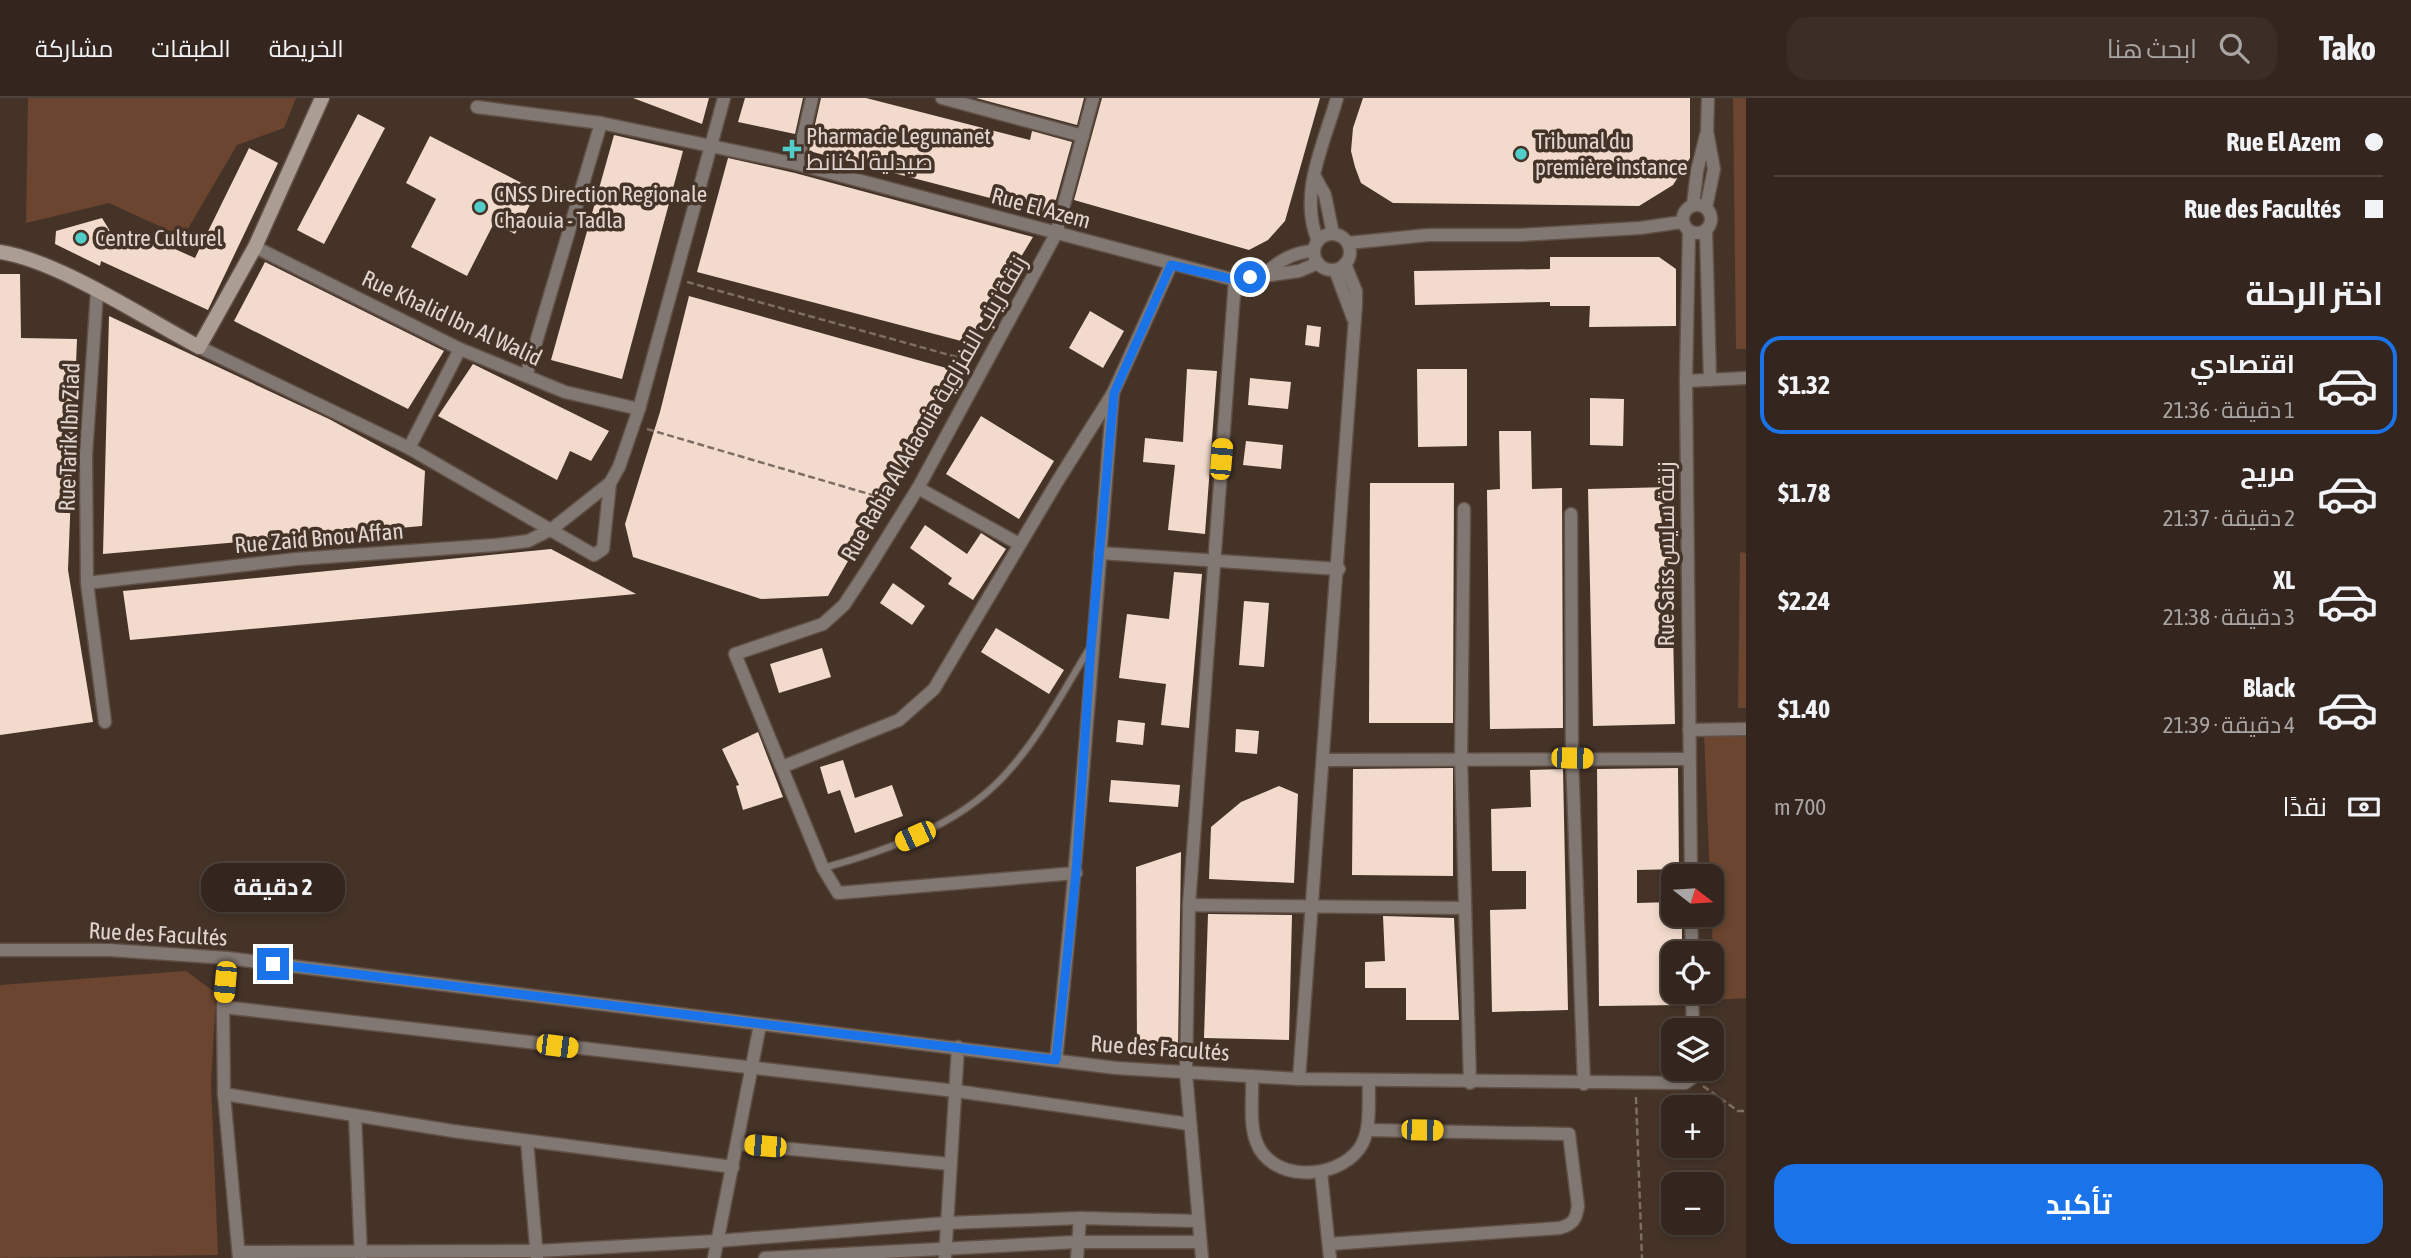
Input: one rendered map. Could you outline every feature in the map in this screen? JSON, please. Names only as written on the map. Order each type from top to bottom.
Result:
[{"type":"street","points":[[199,348],[255,247],[322,98]]},
{"type":"street","points":[[797,164],[812,98]]},
{"type":"street","points":[[942,98],[1083,136]]},
{"type":"street","name":"Rue Rabia Al Adaouia زنقة زينب النفزاوية","points":[[782,767],[735,654],[823,624],[844,605],[918,488],[1056,234],[1093,98]]},
{"type":"street","points":[[1337,98],[1309,192],[1310,216],[1317,251],[1325,269],[1340,267]]},
{"type":"street","points":[[1700,206],[1714,169],[1707,131],[1707,98]]},
{"type":"street","points":[[0,252],[30,259],[199,348],[409,447],[552,529],[581,549],[599,555],[603,549],[610,484],[639,409],[722,100]]},
{"type":"street","name":"Rue El Azem","points":[[477,107],[601,123],[797,164],[1171,265],[1236,280],[1265,274],[1278,262],[1299,252],[1317,251]]},
{"type":"street","points":[[526,376],[601,123]]},
{"type":"street","points":[[1314,175],[1325,195],[1333,233],[1348,243],[1428,235],[1520,235],[1686,226],[1697,233],[1706,230]]},
{"type":"street","points":[[1686,226],[1685,211],[1700,206]]},
{"type":"street","points":[[1700,206],[1711,217],[1706,230],[1710,380]]},
{"type":"street","name":"Rue Saiss زنقة سايس","points":[[1686,226],[1690,864]]},
{"type":"street","points":[[1317,251],[1333,233]]},
{"type":"street","points":[[1340,267],[1350,250],[1348,243]]},
{"type":"street","name":"Rue Khalid Ibn Al Walid","points":[[255,247],[460,349],[565,392],[639,409]]},
{"type":"street","points":[[1076,873],[846,894],[838,892],[823,868],[782,767],[899,720],[934,689],[1019,544],[1114,393],[1171,265]]},
{"type":"street","points":[[1299,1079],[1339,569],[1356,291],[1340,267]]},
{"type":"street","points":[[1202,1258],[1186,1073],[1189,905],[1236,280]]},
{"type":"street","name":"Rue Tarik Ibn Ziad","points":[[97,292],[86,455],[87,583],[104,722]]},
{"type":"street","points":[[409,447],[460,349]]},
{"type":"street","points":[[1686,381],[1746,378]]},
{"type":"street","points":[[1056,1060],[1076,873],[1091,646],[1114,393]]},
{"type":"street","name":"Rue Zaid Bnou Affan","points":[[87,583],[296,559],[528,541],[552,529],[610,484]]},
{"type":"street","points":[[918,488],[1019,544]]},
{"type":"street","points":[[1464,509],[1461,758],[1470,1083]]},
{"type":"street","points":[[1571,514],[1572,758],[1584,1084]]},
{"type":"street","points":[[1100,553],[1339,569]]},
{"type":"street","points":[[1689,730],[1746,729]]},
{"type":"street","points":[[1323,760],[1689,759]]},
{"type":"street","points":[[1189,905],[1465,908]]},
{"type":"street","name":"Rue des Facultés","points":[[0,950],[110,950],[227,958],[760,1025],[1186,1073],[1470,1083],[1687,1081]]},
{"type":"street","points":[[227,958],[223,1007],[224,1094],[239,1255],[537,1255],[947,1223],[1080,1218],[1197,1221]]},
{"type":"street","points":[[223,1007],[956,1091],[1189,1124]]},
{"type":"street","points":[[714,1258],[760,1025]]},
{"type":"street","points":[[946,1253],[958,1047]]},
{"type":"street","points":[[1252,1076],[1255,1139],[1262,1154],[1275,1165],[1294,1172],[1321,1172],[1348,1159],[1360,1148],[1367,1130],[1369,1081]]},
{"type":"street","points":[[224,1094],[527,1141],[733,1167]]},
{"type":"street","points":[[355,1115],[360,1254]]},
{"type":"street","points":[[1329,1244],[1560,1228],[1571,1224],[1576,1217],[1578,1206],[1569,1134],[1367,1130]]},
{"type":"street","points":[[527,1141],[537,1255]]},
{"type":"street","points":[[738,1144],[950,1164]]},
{"type":"street","points":[[1321,1172],[1330,1258]]},
{"type":"street","points":[[1077,1258],[1076,1242],[1080,1218]]},
{"type":"street","points":[[765,1258],[946,1253],[1076,1242],[1200,1241]]},
{"type":"lane","points":[[823,868],[871,855],[915,836],[977,800],[1002,778],[1023,752],[1091,646]]},
{"type":"path","points":[[674,278],[984,364]]},
{"type":"path","points":[[634,426],[906,505]]},
{"type":"path","points":[[1702,1081],[1738,1111],[1746,1111]]},
{"type":"path","points":[[1636,1083],[1642,1258]]},
{"type":"shaded area","points":[[28,98],[296,98],[284,128],[237,145],[183,237],[109,203],[26,223]]},
{"type":"shaded area","points":[[1733,98],[1746,98],[1746,349],[1736,349]]},
{"type":"shaded area","points":[[1740,552],[1746,553],[1746,708],[1738,708]]},
{"type":"shaded area","points":[[1746,732],[1746,998],[1724,999],[1724,941],[1713,941],[1712,928],[1724,928],[1724,864],[1709,864],[1704,733]]},
{"type":"shaded area","points":[[186,971],[216,993],[211,1083],[218,1255],[0,1258],[0,985]]},
{"type":"building","points":[[633,98],[709,98],[702,124]]},
{"type":"building","points":[[745,98],[803,98],[795,134],[738,122]]},
{"type":"building","points":[[821,98],[866,98],[1030,140],[1032,131],[1072,142],[1052,214],[809,151]]},
{"type":"building","points":[[976,98],[1084,98],[1077,125]]},
{"type":"building","points":[[1102,98],[1320,98],[1285,221],[1268,240],[1249,250],[1074,200]]},
{"type":"building","name":"Tribunal du première instance","points":[[1363,98],[1690,98],[1690,158],[1673,185],[1639,206],[1393,203],[1361,183],[1355,167],[1351,151],[1353,128]]},
{"type":"building","points":[[358,114],[385,128],[324,244],[297,230]]},
{"type":"building","points":[[614,135],[683,151],[622,379],[551,360]]},
{"type":"building","name":"CNSS Direction Regionale Chaouia - Tadla","points":[[430,136],[537,191],[515,234],[494,223],[467,276],[411,247],[436,199],[406,183]]},
{"type":"building","points":[[249,148],[278,163],[208,310],[101,261],[100,266],[55,244],[56,231],[102,218],[121,249],[130,229],[195,258]]},
{"type":"building","points":[[728,158],[795,173],[1033,237],[969,343],[697,272]]},
{"type":"building","points":[[1550,257],[1659,257],[1676,269],[1676,326],[1589,327],[1590,306],[1550,306],[1550,302],[1415,305],[1414,271],[1550,269]]},
{"type":"building","points":[[265,262],[444,351],[408,409],[234,321]]},
{"type":"building","points":[[0,274],[20,274],[21,338],[77,339],[68,570],[93,722],[0,735]]},
{"type":"building","points":[[689,296],[957,371],[828,596],[761,599],[633,557],[625,524],[660,412]]},
{"type":"building","points":[[1090,311],[1124,331],[1103,368],[1069,348]]},
{"type":"building","points":[[109,316],[329,419],[425,471],[422,526],[103,554]]},
{"type":"building","points":[[1307,325],[1321,327],[1319,347],[1305,345]]},
{"type":"building","points":[[473,364],[609,431],[591,461],[570,451],[557,480],[438,416]]},
{"type":"building","points":[[1187,369],[1217,371],[1205,534],[1168,530],[1175,465],[1143,462],[1145,438],[1183,442]]},
{"type":"building","points":[[1417,369],[1467,369],[1467,446],[1418,447]]},
{"type":"building","points":[[1250,378],[1291,382],[1288,409],[1248,405]]},
{"type":"building","points":[[1590,398],[1624,399],[1623,446],[1590,445]]},
{"type":"building","points":[[981,416],[1054,461],[1019,519],[946,474]]},
{"type":"building","points":[[1499,431],[1531,431],[1532,489],[1562,488],[1563,728],[1490,729],[1487,490],[1500,489]]},
{"type":"building","points":[[1246,441],[1283,445],[1281,469],[1243,465]]},
{"type":"building","points":[[1370,483],[1454,483],[1453,723],[1369,723]]},
{"type":"building","points":[[1670,487],[1675,724],[1593,726],[1588,489]]},
{"type":"building","points":[[925,525],[967,554],[981,533],[1006,549],[973,600],[948,584],[952,578],[910,548]]},
{"type":"building","points":[[551,549],[636,594],[130,640],[123,591]]},
{"type":"building","points":[[1174,572],[1202,574],[1189,728],[1161,725],[1166,684],[1119,678],[1127,614],[1169,619]]},
{"type":"building","points":[[893,583],[925,606],[912,625],[880,603]]},
{"type":"building","points":[[1244,601],[1269,603],[1264,667],[1239,665]]},
{"type":"building","points":[[996,628],[1064,670],[1049,694],[981,652]]},
{"type":"building","points":[[822,648],[831,677],[779,693],[770,664]]},
{"type":"building","points":[[1118,720],[1145,723],[1143,745],[1116,742]]},
{"type":"building","points":[[1236,729],[1259,731],[1257,754],[1235,752]]},
{"type":"building","points":[[758,732],[783,797],[743,810],[736,786],[739,785],[722,749]]},
{"type":"building","points":[[843,760],[855,798],[892,785],[903,816],[855,833],[840,790],[828,794],[820,767]]},
{"type":"building","points":[[1453,768],[1453,876],[1352,875],[1353,769]]},
{"type":"building","points":[[1678,768],[1679,864],[1661,864],[1661,869],[1637,870],[1637,903],[1661,902],[1661,928],[1682,928],[1682,941],[1661,941],[1661,1004],[1683,1005],[1599,1006],[1597,769]]},
{"type":"building","points":[[1563,769],[1568,1010],[1492,1012],[1490,910],[1526,909],[1526,871],[1492,871],[1491,809],[1531,807],[1530,770]]},
{"type":"building","points":[[1111,780],[1180,785],[1178,807],[1109,802]]},
{"type":"building","points":[[1279,786],[1298,794],[1294,883],[1209,879],[1211,827],[1241,802]]},
{"type":"building","points":[[1181,852],[1178,1047],[1137,1048],[1136,867]]},
{"type":"building","points":[[1208,914],[1292,915],[1289,1040],[1204,1038]]},
{"type":"building","points":[[1383,916],[1454,918],[1459,1020],[1406,1020],[1406,988],[1365,988],[1365,962],[1385,961]]},
{"type":"place","name":"Pharmacie Legunanet صيدلية لكنانط","points":[[792,149]]},
{"type":"place","name":"Tribunal du première instance","points":[[1521,154]]},
{"type":"place","name":"CNSS Direction Regionale Chaouia - Tadla","points":[[480,207]]},
{"type":"place","name":"Centre Culturel","points":[[81,238]]},
{"type":"route","points":[[273,964],[669,1015],[1056,1060],[1076,873],[1091,646],[1114,393],[1171,265],[1236,280],[1250,277]]}]
